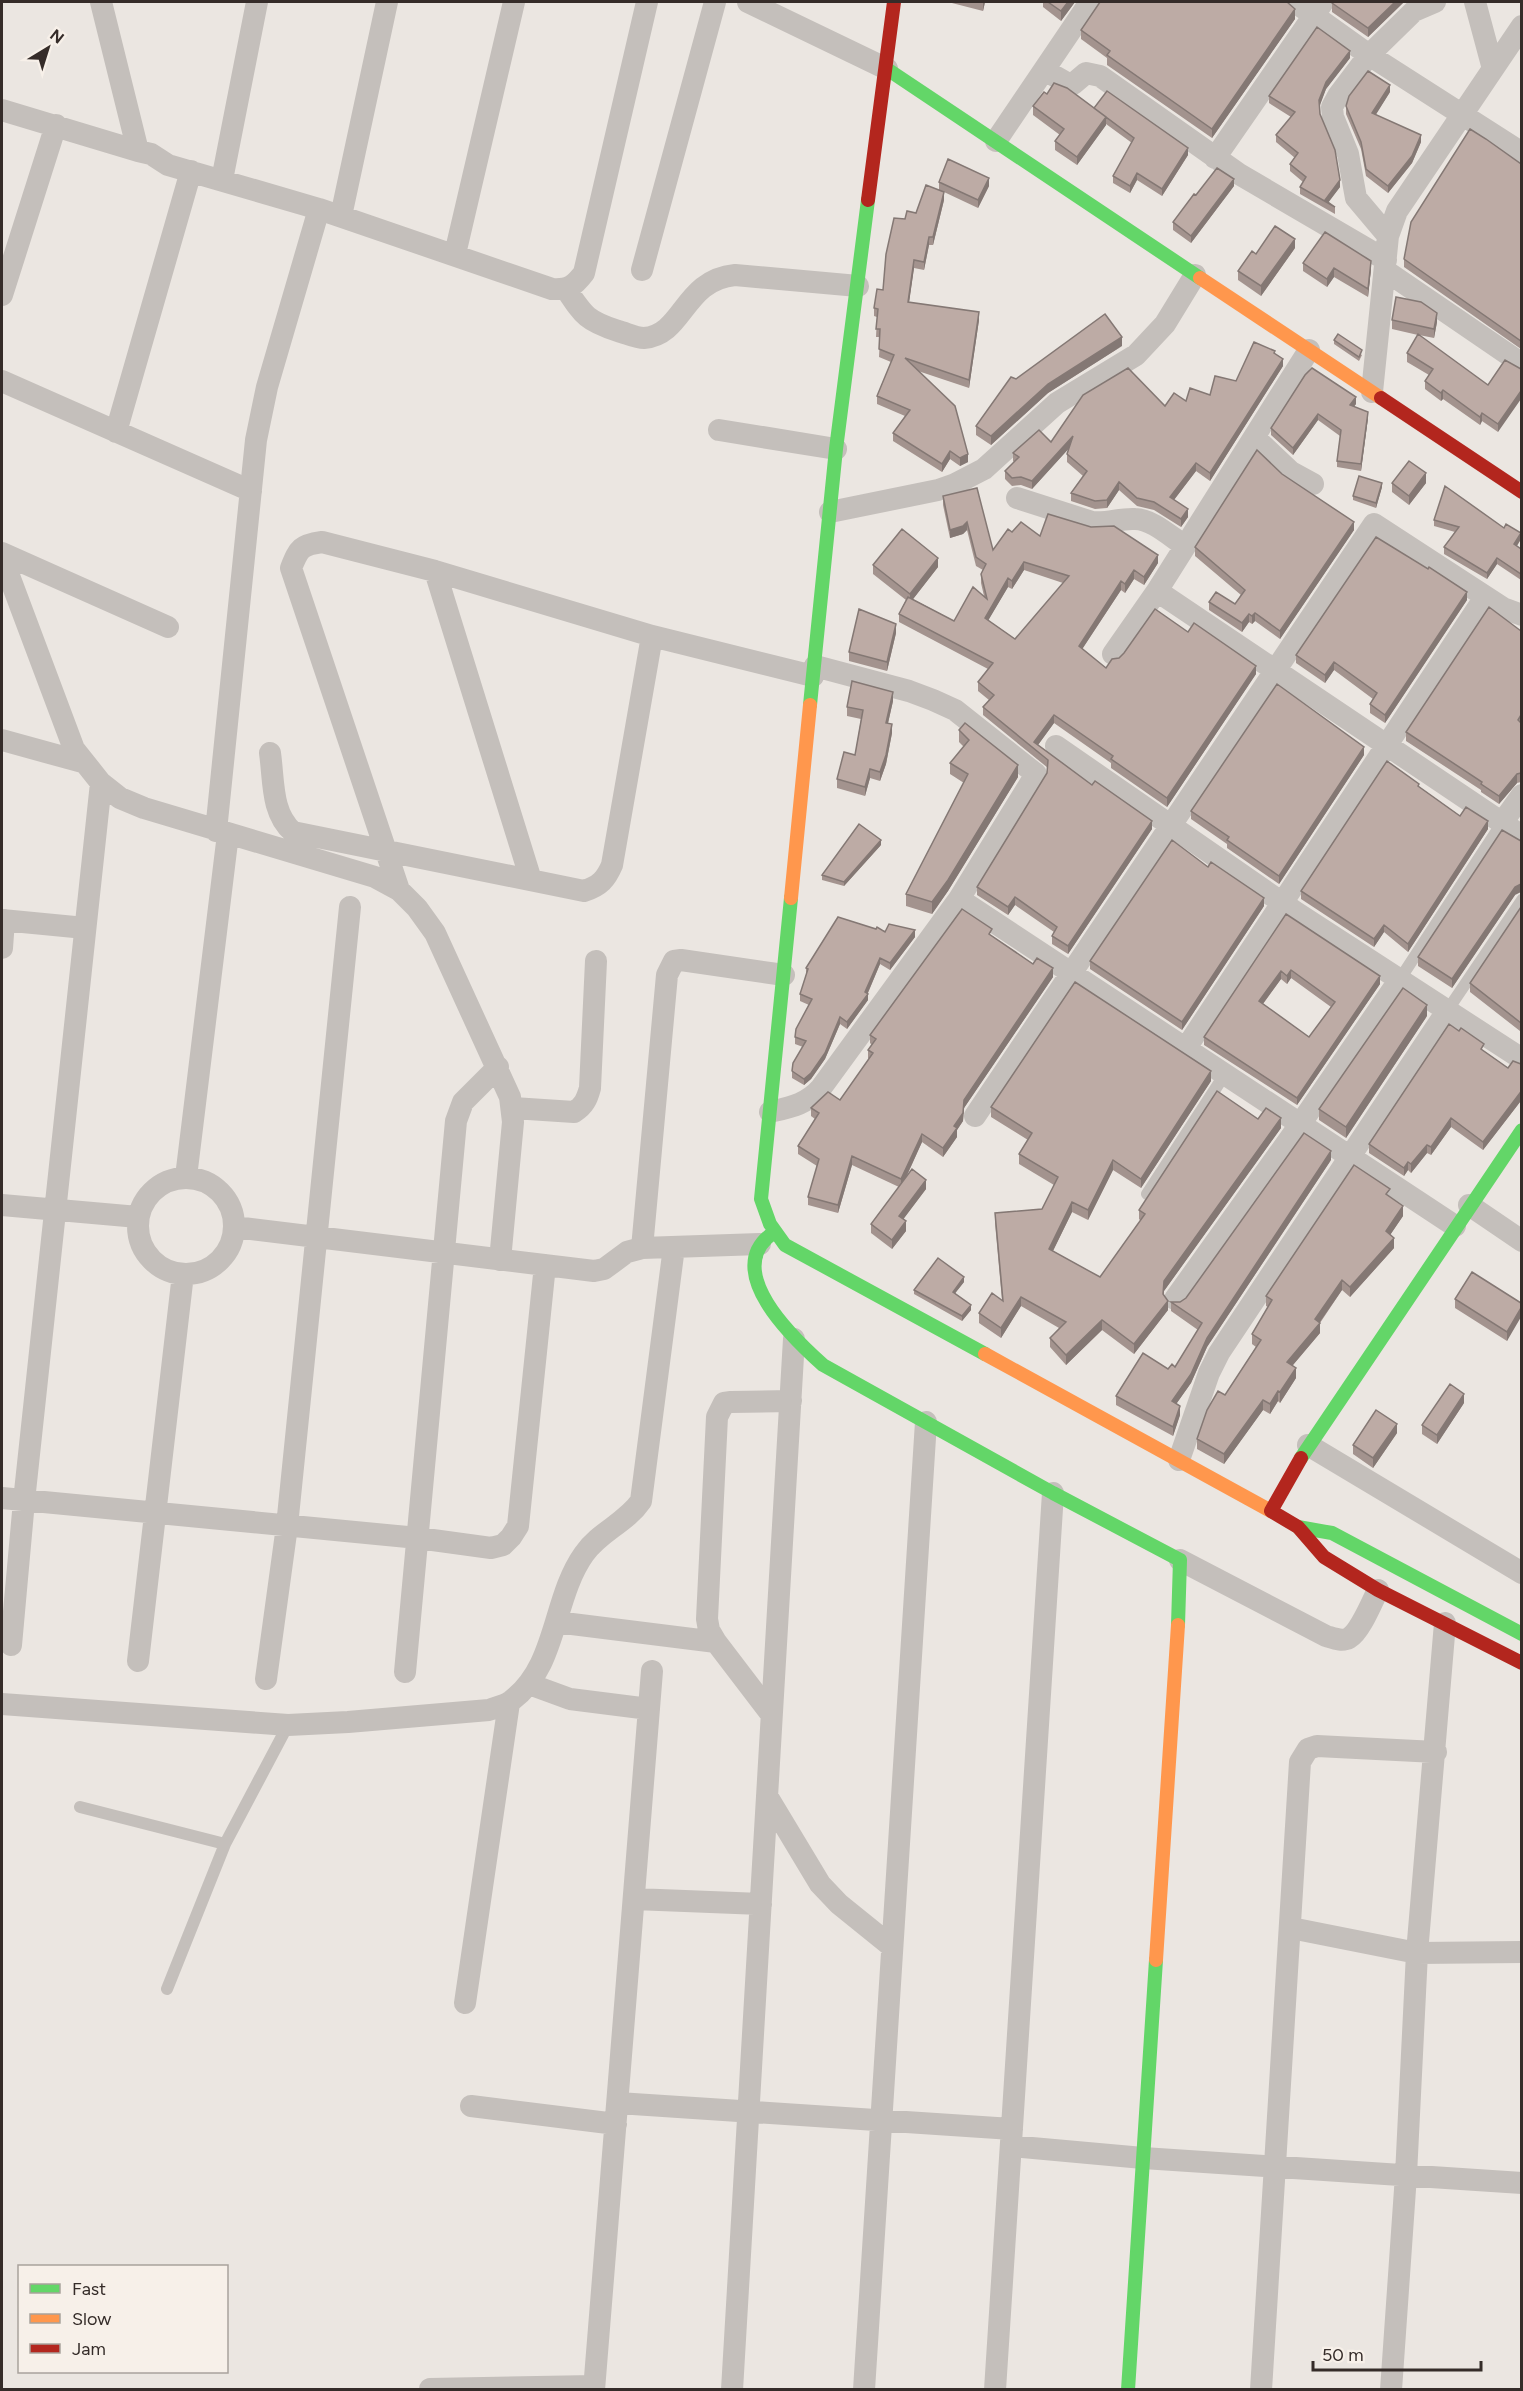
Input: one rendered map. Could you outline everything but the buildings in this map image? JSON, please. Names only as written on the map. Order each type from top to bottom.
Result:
[{"type":"street","points":[[101,2],[138,151]]},
{"type":"street","points":[[222,180],[257,2]]},
{"type":"street","points":[[341,216],[387,2]]},
{"type":"street","points":[[455,254],[514,2]]},
{"type":"street","points":[[2,110],[151,154],[168,165],[319,209],[552,289],[566,290],[575,285],[584,273],[646,2]]},
{"type":"street","points":[[642,270],[715,2]]},
{"type":"street","points":[[748,2],[887,69],[1521,492]]},
{"type":"street","points":[[894,2],[836,449],[761,1199],[767,1238],[757,1260],[758,1285],[770,1309],[794,1339],[823,1365],[1053,1492],[1326,1636],[1341,1640],[1349,1638],[1357,1630],[1378,1590]]},
{"type":"street","points":[[996,141],[1090,2]]},
{"type":"street","points":[[1295,2],[1318,8],[1369,55],[1521,153]]},
{"type":"street","points":[[1388,236],[1356,198],[1348,154],[1333,117],[1332,107],[1369,55],[1414,11],[1435,2]]},
{"type":"street","points":[[1469,2],[1493,69]]},
{"type":"street","points":[[1215,158],[1318,8]]},
{"type":"street","points":[[1372,392],[1388,236],[1398,211],[1412,186],[1462,116],[1521,26]]},
{"type":"street","points":[[1044,70],[1066,83],[1073,84],[1086,73],[1100,76],[1215,158],[1386,266],[1521,364]]},
{"type":"street","points":[[2,295],[56,125]]},
{"type":"street","points":[[116,432],[191,171]]},
{"type":"street","points":[[186,1177],[222,832],[256,440],[267,387],[319,209]]},
{"type":"street","points":[[566,290],[582,314],[592,322],[642,338],[656,336],[665,331],[698,290],[721,276],[735,275],[858,286]]},
{"type":"street","points":[[830,512],[938,490],[984,469],[1057,403],[1136,355],[1165,324],[1195,275]]},
{"type":"street","points":[[1113,654],[1157,591],[1309,350]]},
{"type":"street","points":[[2,381],[251,491]]},
{"type":"street","points":[[719,430],[836,449]]},
{"type":"street","points":[[1254,437],[1291,472],[1313,484]]},
{"type":"street","points":[[1017,498],[1092,522],[1104,523],[1136,519],[1146,521],[1185,546]]},
{"type":"street","points":[[975,1116],[1374,525],[1485,597],[1521,615]]},
{"type":"street","points":[[399,890],[291,568],[297,552],[306,544],[322,542],[435,571],[652,636],[909,691],[955,710],[1036,774],[959,899],[821,1088],[812,1098],[800,1105],[770,1112]]},
{"type":"street","points":[[2,555],[168,627]]},
{"type":"street","points":[[2,555],[74,749],[82,762],[101,783],[120,798],[144,808],[375,877],[399,890],[417,908],[435,933],[498,1068],[513,1108],[500,1260]]},
{"type":"street","points":[[435,571],[531,880]]},
{"type":"street","points":[[1157,591],[1521,836]]},
{"type":"street","points":[[1186,1048],[1485,597]]},
{"type":"street","points":[[270,753],[278,812],[283,823],[293,832],[584,891],[594,888],[605,879],[612,865],[652,636]]},
{"type":"street","points":[[2,740],[82,762]]},
{"type":"street","points":[[1056,746],[1282,903],[1521,1059]]},
{"type":"street","points":[[11,1645],[24,1501],[101,783]]},
{"type":"street","points":[[1502,823],[1521,795]]},
{"type":"street","points":[[959,899],[1455,1226]]},
{"type":"street","points":[[266,1679],[287,1526],[350,908]]},
{"type":"street","points":[[2,948],[3,920],[86,928]]},
{"type":"street","points":[[642,1248],[667,975],[670,967],[674,961],[681,960],[784,975]]},
{"type":"street","points":[[513,1108],[574,1112],[586,1100],[590,1088],[596,961]]},
{"type":"street","points":[[1175,1299],[1301,1123],[1400,979]]},
{"type":"street","points":[[1179,1460],[1209,1373],[1219,1353],[1447,1011]]},
{"type":"street","points":[[405,1672],[456,1121],[463,1101],[498,1068]]},
{"type":"street","points":[[1271,1511],[1308,1445],[1521,1130]]},
{"type":"street","points":[[186,1177],[214,1186],[225,1197],[232,1212],[235,1227],[232,1242],[225,1256],[213,1267],[198,1273],[183,1275],[167,1271],[153,1262],[138,1234],[138,1217],[144,1202],[154,1190],[168,1181],[186,1177]]},
{"type":"street","points":[[2,1205],[138,1217]]},
{"type":"street","points":[[1469,1205],[1521,1240]]},
{"type":"street","points":[[235,1227],[594,1271],[604,1269],[627,1252],[642,1248],[767,1238],[785,1245],[1271,1511],[1298,1527],[1324,1557],[1378,1590],[1521,1663]]},
{"type":"street","points":[[2,1704],[288,1725],[489,1710],[509,1703],[529,1684],[542,1663],[574,1570],[584,1553],[597,1539],[632,1514],[641,1502],[674,1247]]},
{"type":"street","points":[[2,1498],[418,1538],[491,1548],[503,1545],[518,1526],[544,1266]]},
{"type":"street","points":[[138,1661],[183,1275]]},
{"type":"street","points":[[732,2390],[794,1339]]},
{"type":"street","points":[[771,1714],[716,1642],[709,1630],[707,1619],[718,1410],[723,1403],[731,1402],[790,1401]]},
{"type":"street","points":[[864,2390],[926,1422]]},
{"type":"street","points":[[1308,1445],[1521,1573]]},
{"type":"street","points":[[995,2390],[1053,1492]]},
{"type":"street","points":[[1298,1527],[1332,1533],[1521,1634]]},
{"type":"street","points":[[1128,2390],[1179,1611],[1180,1560]]},
{"type":"street","points":[[556,1622],[716,1642]]},
{"type":"street","points":[[1391,2390],[1406,2175],[1417,1953],[1436,1752],[1445,1623]]},
{"type":"street","points":[[430,2389],[594,2388],[652,1671]]},
{"type":"street","points":[[529,1684],[570,1699],[649,1709]]},
{"type":"street","points":[[465,2003],[509,1703]]},
{"type":"street","points":[[1261,2390],[1300,1762],[1308,1749],[1317,1746],[1436,1752]]},
{"type":"street","points":[[767,1796],[820,1884],[839,1904],[891,1946]]},
{"type":"street","points":[[634,1899],[761,1904]]},
{"type":"street","points":[[1291,1928],[1417,1953],[1521,1952]]},
{"type":"street","points":[[471,2106],[617,2114],[748,2111],[880,2120],[1143,2158],[1521,2183]]},
{"type":"lane","points":[[1400,979],[1502,823]]},
{"type":"lane","points":[[1447,1011],[1521,900]]},
{"type":"lane","points":[[1147,1194],[1225,1074]]},
{"type":"lane","points":[[166,1989],[225,1844],[288,1725]]},
{"type":"lane","points":[[80,1807],[225,1844]]},
{"type":"traffic: fast","points":[[887,69],[1200,278]]},
{"type":"traffic: fast","points":[[810,705],[836,449],[868,200]]},
{"type":"traffic: fast","points":[[791,898],[761,1199],[770,1224],[785,1245],[985,1354]]},
{"type":"traffic: fast","points":[[1301,1458],[1522,1130]]},
{"type":"traffic: fast","points":[[773,1233],[759,1248],[754,1266],[758,1284],[780,1322],[810,1353],[823,1365],[1053,1493],[1180,1560],[1178,1625]]},
{"type":"traffic: fast","points":[[1298,1527],[1332,1533],[1522,1634]]},
{"type":"traffic: fast","points":[[1128,2390],[1156,1960]]},
{"type":"traffic: slow","points":[[1200,278],[1381,398]]},
{"type":"traffic: slow","points":[[791,898],[810,705]]},
{"type":"traffic: slow","points":[[985,1354],[1271,1511]]},
{"type":"traffic: slow","points":[[1156,1960],[1178,1625]]},
{"type":"traffic: jam","points":[[868,200],[894,2]]},
{"type":"traffic: jam","points":[[1381,398],[1522,492]]},
{"type":"traffic: jam","points":[[1301,1458],[1271,1511],[1298,1527],[1324,1557],[1378,1590],[1522,1663]]}]
